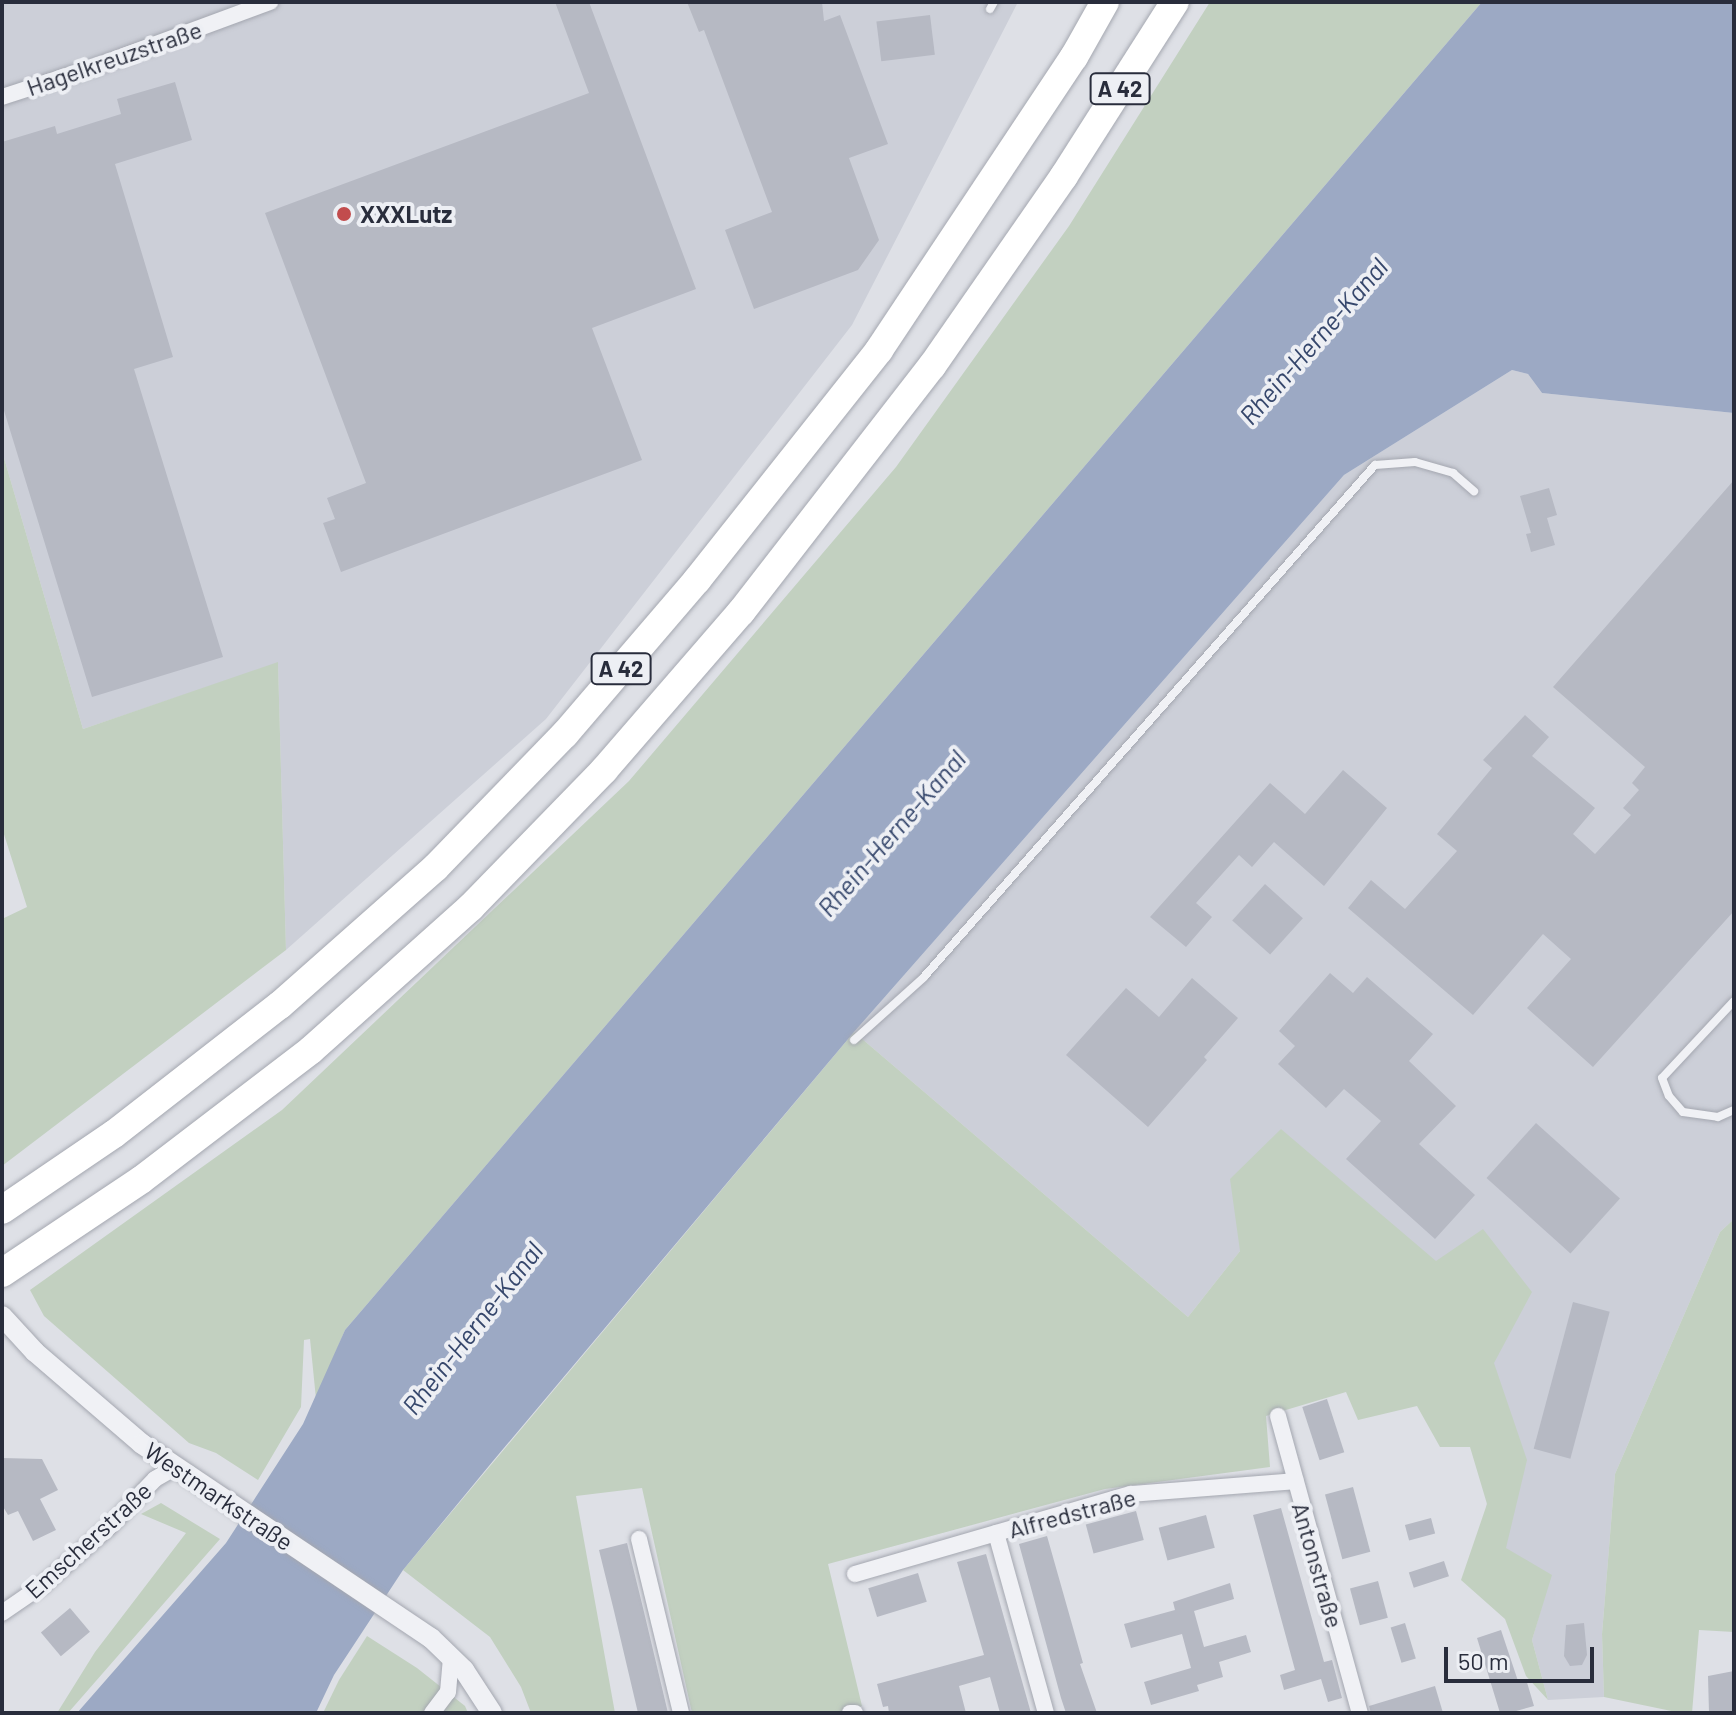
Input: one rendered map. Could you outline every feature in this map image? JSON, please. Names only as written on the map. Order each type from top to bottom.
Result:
[{"type":"highway","name":"A 42","points":[[2,1210],[114,1134],[280,1005],[436,867],[565,734],[706,569],[879,350],[1065,70],[1105,2]]},
{"type":"highway","name":"A 42","points":[[2,1273],[141,1180],[311,1050],[471,907],[604,770],[741,612],[932,366],[1064,176],[1175,2]]},
{"type":"street","name":"Hagelkreuzstraße","points":[[2,97],[245,7],[270,2]]},
{"type":"street","name":"Westmarkstraße","points":[[4,1323],[142,1444],[390,1609],[451,1657],[492,1713]]},
{"type":"street","name":"Antonstraße","points":[[1278,1416],[1360,1713]]},
{"type":"street","name":"Emscherstraße","points":[[2,1613],[44,1584],[109,1527],[155,1479],[176,1467]]},
{"type":"street","name":"Alfredstraße","points":[[855,1574],[1131,1494],[1295,1481]]},
{"type":"street","points":[[996,1533],[1046,1713]]},
{"type":"street","points":[[639,1539],[681,1713]]},
{"type":"street","points":[[432,1713],[448,1692],[451,1657]]},
{"type":"lane","points":[[854,1040],[923,978],[1375,465],[1415,462],[1453,473],[1474,491]]},
{"type":"lane","points":[[1734,1001],[1662,1078],[1669,1096],[1683,1112],[1718,1117],[1734,1110]]},
{"type":"shaded area","points":[[2,2],[1018,2],[852,325],[546,719],[286,950],[278,663],[83,729],[2,451]]},
{"type":"shaded area","points":[[1512,370],[1528,374],[1542,393],[1734,413],[1734,1219],[1720,1232],[1615,1474],[1602,1634],[1604,1697],[1548,1700],[1532,1640],[1551,1575],[1482,1553],[1493,1441],[1240,1251],[1188,1317],[854,1032],[1344,475]]},
{"type":"green space","points":[[1210,2],[1482,2],[345,1330],[316,1399],[310,1339],[304,1340],[301,1407],[258,1480],[216,1453],[189,1443],[44,1316],[30,1290],[282,1110],[629,781],[896,467],[1069,226]]},
{"type":"green space","points":[[2,451],[83,729],[278,662],[286,950],[2,1166],[2,919],[27,907],[2,828]]},
{"type":"green space","points":[[854,1032],[1188,1317],[1240,1251],[1230,1179],[1281,1129],[1436,1261],[1483,1229],[1532,1292],[1494,1363],[1527,1460],[1506,1548],[1552,1575],[1532,1640],[1548,1700],[1526,1676],[1505,1619],[1461,1580],[1487,1504],[1470,1447],[1440,1447],[1417,1406],[1358,1420],[1346,1392],[1266,1416],[1270,1467],[1105,1489],[828,1564],[862,1706],[835,1713],[692,1713],[642,1488],[576,1496],[615,1713],[531,1713],[521,1687],[490,1637],[403,1570]]},
{"type":"green space","points":[[1734,1219],[1734,1632],[1699,1630],[1692,1713],[1681,1713],[1604,1697],[1602,1634],[1615,1474],[1720,1232]]},
{"type":"green space","points":[[161,1503],[220,1539],[68,1713],[57,1713],[95,1652],[186,1533],[141,1514]]},
{"type":"green space","points":[[367,1636],[417,1668],[465,1706],[468,1713],[323,1713],[339,1680]]},
{"type":"water","name":"Rhein-Herne-Kanal","points":[[1482,2],[1734,2],[1734,413],[1542,393],[1528,374],[1512,370],[1344,475],[854,1032],[493,1461],[403,1570],[334,1675],[316,1713],[77,1713],[226,1543],[303,1424],[345,1330]]},
{"type":"building","points":[[555,2],[589,2],[696,289],[592,328],[642,460],[341,572],[323,523],[335,519],[327,498],[366,483],[265,213],[589,93]]},
{"type":"building","points":[[687,2],[822,2],[824,21],[840,15],[888,144],[849,158],[879,240],[858,270],[754,309],[725,230],[772,212],[704,30],[699,32]]},
{"type":"building","points":[[930,15],[935,55],[881,61],[876,22]]},
{"type":"building","points":[[175,82],[192,140],[115,164],[173,357],[134,369],[223,657],[92,697],[2,404],[2,142],[55,126],[57,134],[121,114],[117,99]]},
{"type":"building","points":[[1734,480],[1734,911],[1593,1067],[1527,1008],[1571,959],[1543,934],[1473,1015],[1348,908],[1371,880],[1405,909],[1457,851],[1437,834],[1492,768],[1483,760],[1525,715],[1549,737],[1532,756],[1595,808],[1573,834],[1595,854],[1631,815],[1623,808],[1639,790],[1632,783],[1645,767],[1553,687]]},
{"type":"building","points":[[1549,488],[1557,515],[1547,518],[1555,545],[1531,552],[1526,534],[1531,533],[1520,496]]},
{"type":"building","points":[[1343,770],[1387,808],[1324,886],[1274,842],[1252,867],[1239,855],[1196,903],[1212,917],[1186,947],[1150,917],[1270,783],[1305,814]]},
{"type":"building","points":[[1265,884],[1303,918],[1270,955],[1232,920]]},
{"type":"building","points":[[1330,973],[1353,993],[1367,977],[1433,1034],[1409,1061],[1456,1106],[1419,1144],[1475,1195],[1435,1239],[1346,1159],[1381,1121],[1344,1089],[1326,1108],[1278,1064],[1295,1046],[1279,1031]]},
{"type":"building","points":[[1192,978],[1238,1018],[1204,1057],[1207,1060],[1148,1127],[1066,1055],[1126,988],[1159,1017]]},
{"type":"building","points":[[1536,1123],[1620,1199],[1570,1254],[1486,1178]]},
{"type":"building","points":[[1573,1302],[1610,1312],[1570,1459],[1534,1449]]},
{"type":"building","points":[[1327,1399],[1344,1452],[1320,1460],[1302,1407]]},
{"type":"building","points":[[2,1458],[42,1459],[58,1490],[40,1499],[56,1530],[33,1541],[18,1511],[8,1515],[2,1505]]},
{"type":"building","points":[[1353,1487],[1370,1552],[1342,1559],[1325,1495]]},
{"type":"building","points":[[1281,1508],[1324,1662],[1332,1660],[1342,1698],[1328,1702],[1321,1679],[1284,1690],[1280,1675],[1295,1670],[1253,1515]]},
{"type":"building","points":[[1136,1511],[1144,1540],[1094,1553],[1086,1524]]},
{"type":"building","points":[[1206,1515],[1215,1548],[1167,1561],[1159,1528]]},
{"type":"building","points":[[1431,1518],[1435,1533],[1409,1540],[1405,1525]]},
{"type":"building","points":[[1047,1536],[1083,1663],[1080,1664],[1097,1713],[1066,1713],[1061,1698],[1019,1544]]},
{"type":"building","points":[[627,1543],[668,1713],[638,1713],[599,1550]]},
{"type":"building","points":[[986,1554],[1031,1713],[1000,1713],[990,1677],[959,1686],[966,1713],[889,1713],[888,1706],[883,1707],[877,1684],[984,1655],[957,1562]]},
{"type":"building","points":[[1444,1561],[1449,1576],[1414,1588],[1409,1572]]},
{"type":"building","points":[[918,1573],[927,1602],[877,1617],[868,1588]]},
{"type":"building","points":[[1378,1581],[1388,1618],[1360,1625],[1350,1589]]},
{"type":"building","points":[[1230,1583],[1234,1599],[1194,1611],[1204,1647],[1246,1635],[1251,1652],[1219,1662],[1223,1677],[1197,1685],[1199,1691],[1151,1705],[1144,1682],[1191,1668],[1182,1634],[1131,1648],[1124,1624],[1175,1610],[1173,1602]]},
{"type":"building","points":[[70,1608],[90,1632],[61,1656],[41,1632]]},
{"type":"building","points":[[1405,1623],[1416,1658],[1401,1663],[1391,1627]]},
{"type":"building","points":[[1584,1623],[1587,1655],[1582,1665],[1570,1666],[1564,1656],[1566,1625]]},
{"type":"building","points":[[1501,1630],[1518,1681],[1526,1679],[1534,1706],[1509,1713],[1500,1713],[1477,1638]]},
{"type":"building","points":[[1734,1671],[1734,1713],[1709,1713],[1708,1676]]},
{"type":"building","points":[[1435,1686],[1443,1713],[1371,1713],[1369,1706]]},
{"type":"place","name":"XXXLutz","points":[[344,214]]}]
